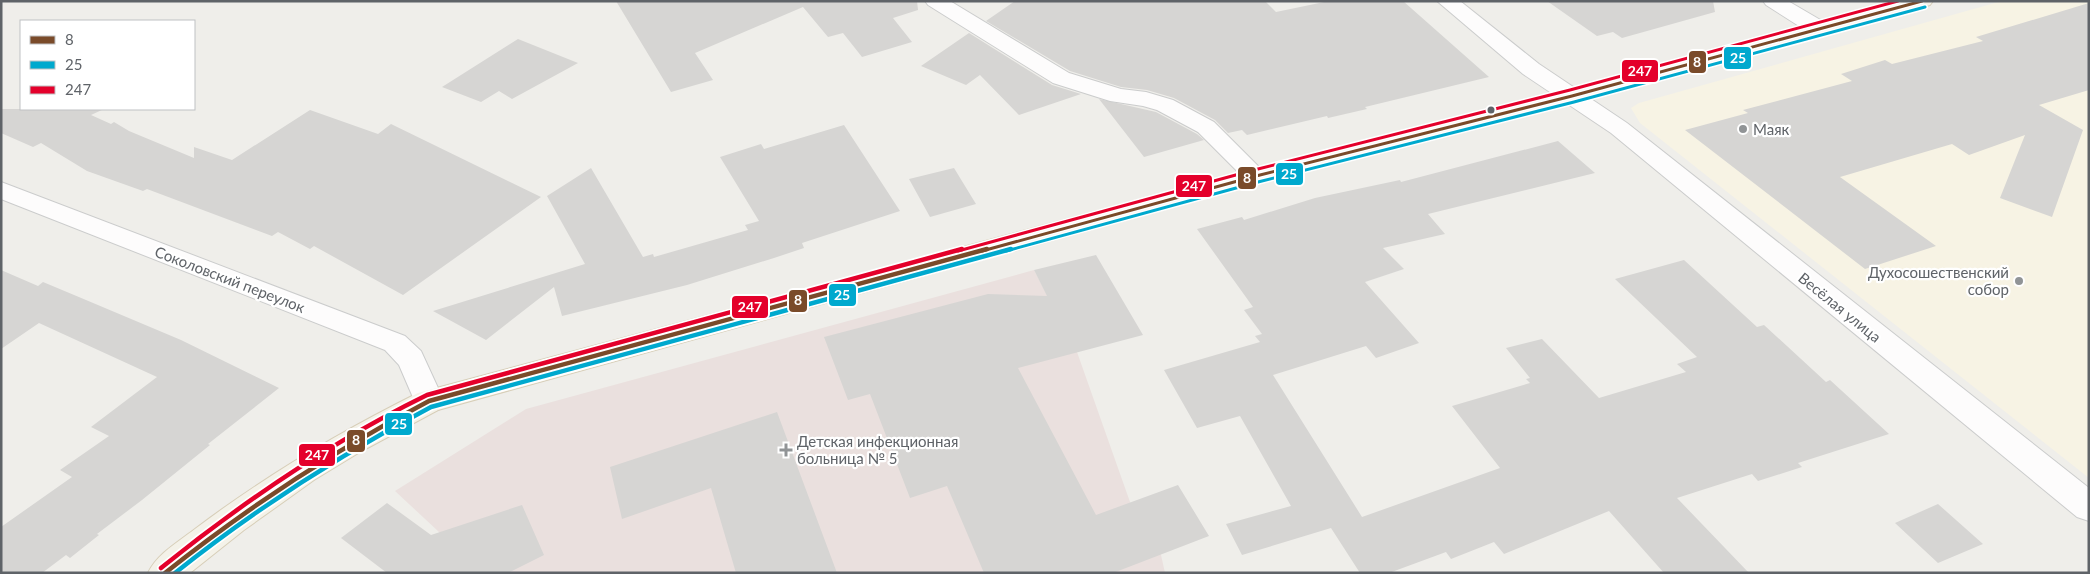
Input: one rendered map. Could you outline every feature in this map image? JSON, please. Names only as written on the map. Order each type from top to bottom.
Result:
[{"type":"main road","points":[[165,573],[200,544],[302,471],[359,437],[429,401],[1256,176],[1572,96],[1923,1]]},
{"type":"street","points":[[935,1],[1060,78],[1118,96],[1146,99],[1165,105],[1206,127],[1256,176]]},
{"type":"street","name":"Весёлая улица","points":[[1447,1],[1532,69],[1619,128],[2089,507]]},
{"type":"street","points":[[1773,1],[1821,30]]},
{"type":"street","name":"Соколовский переулок","points":[[1,190],[395,343],[411,359],[429,401]]},
{"type":"shaded area","points":[[2002,1],[2089,1],[2089,478],[1640,123],[1631,108],[1639,103]]},
{"type":"shaded area","name":"Детская инфекционная больница № 5","points":[[1034,270],[1077,352],[1130,502],[1161,555],[1165,573],[473,573],[439,532],[395,491],[526,409]]},
{"type":"building","points":[[616,1],[917,1],[918,10],[893,18],[912,42],[862,57],[843,33],[828,37],[803,7],[695,53],[713,80],[671,92]]},
{"type":"building","points":[[1015,1],[1265,1],[1276,12],[1329,1],[1403,1],[1489,77],[1365,107],[1367,109],[1328,118],[1327,116],[1247,135],[1242,130],[1228,133],[1215,120],[1174,98],[1147,90],[1121,87],[1070,71],[986,21]]},
{"type":"building","points":[[1547,1],[1713,1],[1715,12],[1622,38],[1613,32],[1597,36]]},
{"type":"building","points":[[2089,3],[2089,90],[2039,105],[2083,130],[2052,217],[2000,198],[2025,135],[1969,155],[1952,144],[1840,177],[1936,246],[1865,269],[1685,130],[1748,113],[1743,110],[1852,81],[1841,74],[1885,60],[1892,64],[1983,41],[1976,37]]},
{"type":"building","points":[[969,33],[1052,85],[1081,94],[1019,115],[980,75],[966,85],[921,66]]},
{"type":"building","points":[[518,39],[578,63],[512,99],[499,91],[481,102],[442,87]]},
{"type":"building","points":[[1099,99],[1156,112],[1197,134],[1204,140],[1144,157]]},
{"type":"building","points":[[1,109],[102,110],[91,115],[111,124],[114,122],[129,131],[194,158],[194,147],[232,160],[310,110],[378,134],[391,124],[541,197],[403,295],[314,246],[310,249],[278,232],[272,236],[147,189],[143,191],[87,171],[41,143],[33,147],[1,133]]},
{"type":"building","points":[[844,125],[900,211],[802,243],[804,248],[774,258],[687,285],[562,316],[554,287],[486,340],[433,311],[585,264],[547,196],[591,168],[643,257],[653,254],[654,257],[748,230],[745,225],[759,221],[720,157],[761,144],[764,149]]},
{"type":"building","points":[[1558,141],[1595,173],[1428,214],[1445,234],[1383,248],[1404,269],[1365,282],[1419,343],[1376,358],[1366,346],[1273,375],[1362,517],[1500,468],[1452,406],[1530,383],[1526,379],[1530,378],[1506,348],[1542,339],[1599,398],[1686,372],[1677,364],[1697,357],[1615,279],[1684,260],[1757,327],[1764,325],[1826,382],[1830,380],[1889,434],[1798,463],[1802,467],[1758,481],[1752,474],[1677,498],[1749,573],[1664,573],[1609,511],[1504,554],[1494,542],[1451,559],[1446,552],[1389,573],[1360,573],[1331,528],[1242,555],[1226,524],[1291,506],[1240,416],[1197,428],[1164,370],[1260,342],[1255,336],[1262,334],[1244,310],[1253,307],[1197,229],[1242,217],[1244,220],[1315,198],[1400,180],[1401,182]]},
{"type":"building","points":[[954,168],[976,204],[930,217],[909,179]]},
{"type":"building","points":[[1096,255],[1143,335],[1018,368],[1096,515],[1178,485],[1209,536],[1113,573],[984,573],[947,486],[910,498],[870,394],[848,400],[824,337],[988,294],[1047,296],[1034,270]]},
{"type":"building","points":[[1,270],[38,286],[43,282],[181,340],[279,388],[208,444],[210,445],[142,500],[97,534],[99,535],[70,558],[66,555],[42,573],[1,573],[1,527],[72,477],[60,470],[109,436],[91,427],[157,377],[39,323],[1,349]]},
{"type":"building","points":[[777,412],[837,573],[736,573],[711,488],[622,519],[610,467]]},
{"type":"building","points":[[387,503],[431,535],[522,505],[544,555],[508,573],[387,573],[341,538]]},
{"type":"building","points":[[1938,504],[1983,544],[1938,563],[1895,523]]},
{"type":"transit line","name":"247","points":[[161,568],[256,495],[289,473],[356,431],[427,395],[1254,170],[1570,90],[1898,1]]},
{"type":"transit line","name":"8","points":[[165,573],[228,524],[292,480],[359,439],[429,401],[1256,176],[1572,96],[1922,1]]},
{"type":"transit line","name":"25","points":[[175,573],[236,526],[298,483],[364,443],[431,407],[1258,182],[1574,102],[1925,7]]},
{"type":"place","name":"Маяк","points":[[1743,129]]},
{"type":"place","name":"Духосошественский собор","points":[[2019,281]]},
{"type":"place","name":"Детская инфекционная больница № 5","points":[[786,450]]}]
